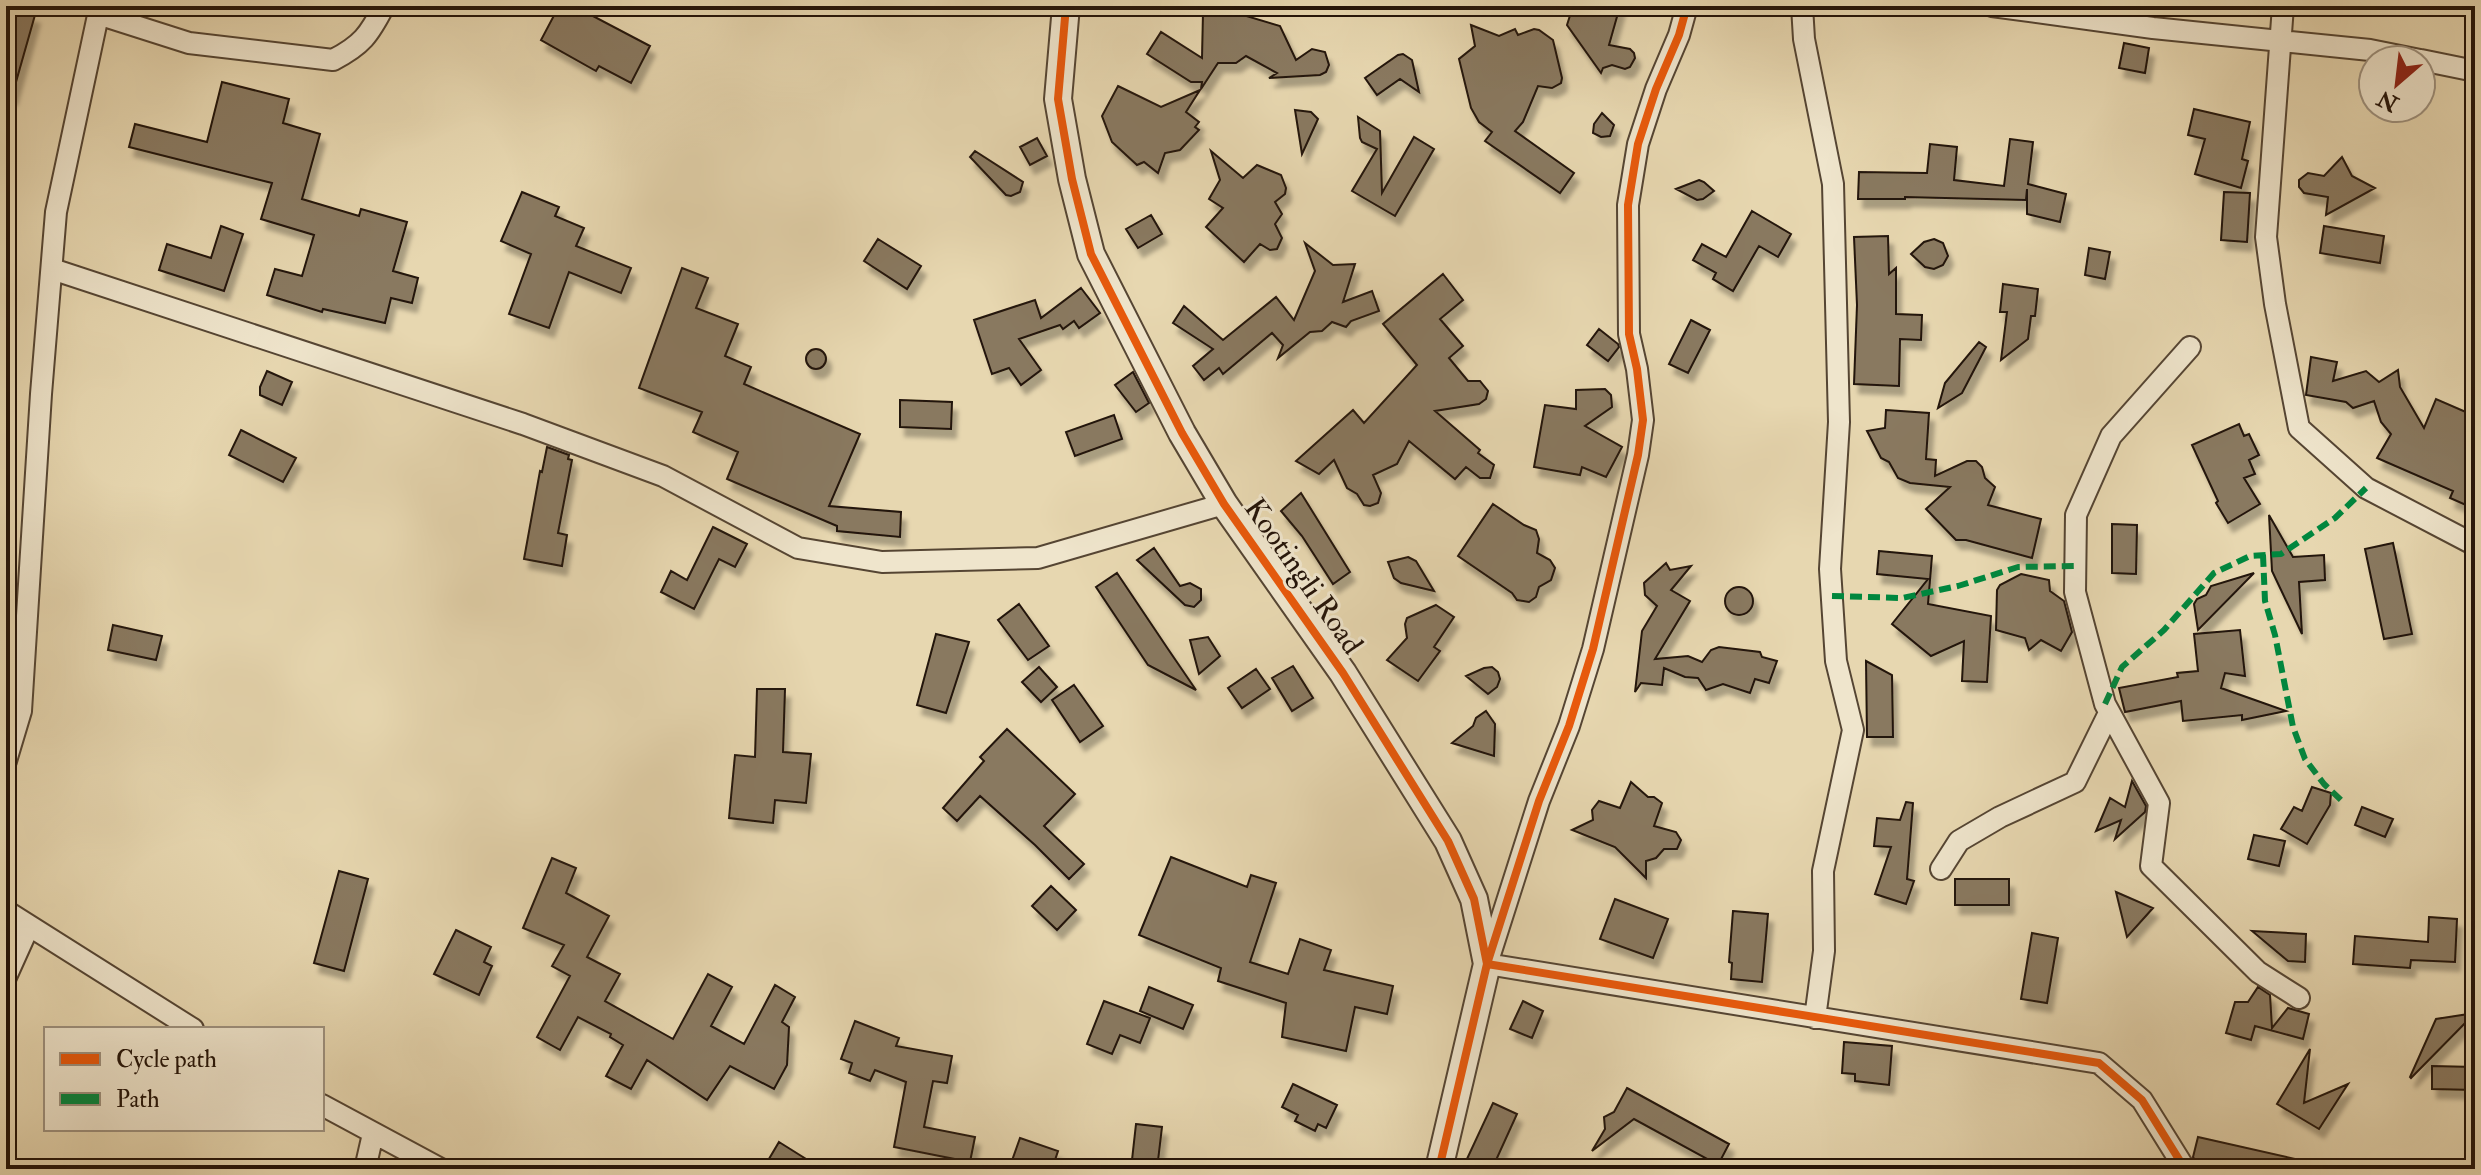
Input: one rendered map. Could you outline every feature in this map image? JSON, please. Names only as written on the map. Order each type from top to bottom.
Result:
[{"type":"street","points":[[6,761],[21,711],[56,212],[99,10],[189,43],[333,60],[353,50],[368,36],[384,6]]},
{"type":"street","name":"Kootingli Road","points":[[1066,6],[1058,99],[1072,179],[1091,254],[1182,433],[1224,504],[1343,673],[1448,841],[1474,899],[1487,964],[1439,1169]]},
{"type":"street","points":[[1687,6],[1638,144],[1628,205],[1629,334],[1643,420],[1638,455],[1593,649],[1569,726],[1539,801],[1487,964],[2099,1063],[2142,1100],[2185,1169]]},
{"type":"street","points":[[1802,6],[1804,39],[1833,184],[1839,422],[1830,569],[1836,661],[1853,730],[1823,871],[1824,951],[1815,1018]]},
{"type":"street","points":[[1992,6],[2357,49]]},
{"type":"street","points":[[2283,6],[2266,237],[2275,304],[2299,428],[2366,488],[2475,545]]},
{"type":"street","points":[[2437,63],[2475,71]]},
{"type":"street","points":[[52,269],[523,424],[663,476],[798,548],[882,562],[1038,558],[1224,504]]},
{"type":"street","points":[[2190,347],[2111,436],[2076,515],[2075,592],[2105,704],[2159,803],[2151,866],[2258,972],[2299,998]]},
{"type":"street","points":[[1941,869],[1959,841],[2000,817],[2075,782],[2109,713]]},
{"type":"street","points":[[6,911],[190,1027]]},
{"type":"street","points":[[6,977],[29,926]]},
{"type":"street","points":[[324,1106],[441,1169]]},
{"type":"street","points":[[365,1169],[373,1134]]},
{"type":"building","points":[[559,6],[574,6],[650,46],[631,83],[599,66],[596,71],[541,40]]},
{"type":"building","points":[[1213,6],[1280,26],[1296,60],[1312,49],[1325,52],[1329,65],[1326,72],[1269,78],[1277,73],[1246,56],[1236,63],[1218,63],[1201,89],[1202,82],[1191,82],[1147,54],[1161,32],[1202,58],[1203,13]]},
{"type":"building","points":[[1573,6],[1620,6],[1609,45],[1630,49],[1634,53],[1630,67],[1625,69],[1612,65],[1603,68],[1601,73],[1567,25]]},
{"type":"building","points":[[6,7],[35,15],[12,96],[6,95]]},
{"type":"building","points":[[1471,25],[1499,36],[1515,29],[1518,35],[1534,29],[1553,40],[1561,83],[1552,88],[1538,86],[1523,122],[1515,131],[1574,173],[1560,193],[1485,141],[1492,132],[1479,122],[1471,108],[1459,59],[1475,46]]},
{"type":"building","points":[[2124,43],[2149,48],[2145,73],[2119,68]]},
{"type":"building","points":[[1403,54],[1412,60],[1419,92],[1400,79],[1377,95],[1365,78]]},
{"type":"building","points":[[222,82],[289,99],[283,123],[320,134],[302,199],[359,216],[361,209],[407,222],[393,271],[418,278],[412,303],[391,298],[385,323],[323,309],[322,312],[267,295],[275,269],[302,276],[314,235],[261,219],[272,183],[129,147],[135,124],[207,142]]},
{"type":"building","points":[[1118,86],[1161,107],[1200,90],[1186,112],[1199,122],[1195,127],[1199,130],[1180,150],[1165,153],[1158,173],[1144,162],[1137,165],[1112,142],[1102,116]]},
{"type":"building","points":[[2194,109],[2250,122],[2242,159],[2248,161],[2241,188],[2195,174],[2205,139],[2188,135]]},
{"type":"building","points":[[1295,110],[1311,112],[1318,119],[1302,154]]},
{"type":"building","points":[[1602,113],[1614,125],[1610,136],[1601,137],[1593,133],[1594,124]]},
{"type":"building","points":[[1358,117],[1380,131],[1382,193],[1414,137],[1434,149],[1395,216],[1352,191],[1377,149],[1362,142]]},
{"type":"building","points":[[1037,138],[1047,156],[1030,165],[1020,147]]},
{"type":"building","points":[[2010,139],[2033,142],[2028,184],[2066,194],[2060,222],[2027,214],[2027,189],[2026,200],[1858,199],[1859,172],[1927,173],[1930,144],[1957,147],[1954,180],[2004,186]]},
{"type":"building","points":[[975,151],[1023,182],[1020,192],[1006,195],[970,157]]},
{"type":"building","points":[[1211,151],[1243,178],[1257,165],[1281,175],[1286,188],[1285,194],[1275,202],[1282,214],[1275,224],[1282,238],[1277,249],[1270,250],[1260,244],[1244,262],[1206,227],[1223,208],[1209,199],[1220,180]]},
{"type":"building","points":[[2342,157],[2352,176],[2375,188],[2326,215],[2328,197],[2304,193],[2299,187],[2299,180],[2308,173],[2324,176]]},
{"type":"building","points":[[1699,180],[1714,191],[1703,199],[1697,200],[1676,189]]},
{"type":"building","points":[[522,192],[559,207],[555,216],[584,228],[576,246],[631,268],[621,293],[569,272],[549,328],[509,314],[531,254],[501,241]]},
{"type":"building","points":[[2224,192],[2250,193],[2247,242],[2221,240]]},
{"type":"building","points":[[1752,211],[1791,234],[1778,257],[1759,246],[1733,291],[1713,279],[1716,273],[1693,260],[1702,244],[1726,257]]},
{"type":"building","points":[[1151,215],[1162,234],[1138,248],[1126,229]]},
{"type":"building","points":[[221,226],[243,234],[224,291],[159,270],[167,244],[211,258]]},
{"type":"building","points":[[2324,226],[2384,236],[2380,263],[2320,253]]},
{"type":"building","points":[[1888,236],[1889,274],[1896,268],[1896,314],[1922,315],[1921,340],[1900,339],[1899,386],[1854,384],[1857,305],[1854,237]]},
{"type":"building","points":[[878,239],[921,266],[907,289],[864,261]]},
{"type":"building","points":[[1934,239],[1943,243],[1948,256],[1943,265],[1934,269],[1925,267],[1911,254],[1924,242]]},
{"type":"building","points":[[1305,243],[1333,265],[1355,264],[1343,302],[1372,291],[1379,311],[1351,321],[1346,327],[1332,322],[1322,331],[1310,332],[1278,358],[1283,345],[1272,333],[1223,374],[1219,368],[1204,380],[1193,366],[1213,349],[1173,323],[1184,306],[1223,340],[1276,297],[1294,320],[1315,271]]},
{"type":"building","points":[[2089,248],[2110,252],[2105,279],[2085,275]]},
{"type":"building","points":[[682,268],[708,278],[696,308],[738,324],[725,356],[751,367],[744,384],[860,434],[829,506],[901,512],[900,537],[837,531],[837,526],[727,479],[738,452],[693,432],[702,412],[639,388]]},
{"type":"building","points":[[1443,274],[1463,300],[1440,319],[1463,346],[1449,358],[1468,381],[1480,381],[1488,391],[1486,399],[1479,404],[1435,411],[1494,465],[1490,478],[1480,478],[1466,467],[1455,479],[1409,441],[1397,464],[1373,475],[1381,493],[1378,503],[1364,505],[1357,494],[1347,488],[1334,460],[1319,474],[1296,461],[1353,410],[1364,423],[1417,365],[1383,324]]},
{"type":"building","points":[[2003,284],[2038,289],[2028,339],[2001,360],[2007,312],[2000,312]]},
{"type":"building","points":[[1081,288],[1100,313],[1079,328],[1074,321],[1063,329],[1060,325],[1019,339],[1041,370],[1021,385],[1009,368],[992,374],[974,320],[1035,300],[1041,318]]},
{"type":"building","points":[[1691,320],[1710,330],[1688,373],[1669,364]]},
{"type":"building","points":[[1599,329],[1619,347],[1608,361],[1587,345]]},
{"type":"building","points":[[1979,342],[1986,347],[1962,393],[1938,408],[1945,383]]},
{"type":"building","points":[[812,349],[820,349],[826,359],[820,369],[812,369],[806,363],[806,355]]},
{"type":"building","points":[[2311,357],[2337,362],[2333,381],[2366,371],[2379,382],[2398,370],[2400,387],[2424,428],[2436,399],[2475,416],[2475,509],[2450,498],[2453,491],[2377,458],[2391,434],[2381,422],[2374,401],[2353,408],[2346,402],[2306,395]]},
{"type":"building","points":[[267,371],[292,382],[282,405],[260,395]]},
{"type":"building","points":[[1133,372],[1149,403],[1136,412],[1115,385]]},
{"type":"building","points":[[1605,389],[1611,395],[1612,407],[1585,426],[1622,447],[1606,477],[1582,467],[1580,475],[1534,467],[1545,405],[1576,409],[1576,390]]},
{"type":"building","points":[[900,400],[952,402],[951,429],[900,427]]},
{"type":"building","points":[[1886,410],[1929,413],[1926,459],[1936,460],[1935,476],[1967,461],[1976,461],[1982,467],[1985,478],[1995,487],[1988,505],[2041,519],[2032,558],[1956,540],[1926,509],[1950,487],[1910,483],[1898,478],[1889,462],[1881,458],[1867,431],[1885,428]]},
{"type":"building","points":[[1114,415],[1122,439],[1075,456],[1066,432]]},
{"type":"building","points":[[2239,424],[2244,436],[2249,434],[2259,455],[2249,460],[2255,474],[2244,478],[2260,504],[2228,523],[2216,503],[2218,501],[2192,445]]},
{"type":"building","points":[[241,430],[296,458],[283,482],[229,455]]},
{"type":"building","points":[[547,447],[569,455],[568,459],[572,460],[558,533],[567,535],[562,566],[524,559]]},
{"type":"building","points":[[1301,493],[1350,572],[1333,584],[1302,536],[1281,511]]},
{"type":"building","points":[[1493,504],[1536,530],[1539,539],[1537,553],[1550,560],[1555,568],[1551,580],[1539,587],[1536,597],[1529,602],[1517,600],[1512,593],[1458,556]]},
{"type":"building","points":[[2269,515],[2293,557],[2324,555],[2325,580],[2299,582],[2302,634],[2272,571]]},
{"type":"building","points":[[2112,524],[2137,525],[2136,574],[2112,573]]},
{"type":"building","points":[[713,527],[747,544],[735,567],[719,559],[694,609],[661,592],[671,571],[687,580]]},
{"type":"building","points":[[2393,543],[2412,634],[2384,639],[2365,549]]},
{"type":"building","points":[[1154,548],[1180,586],[1190,583],[1201,589],[1201,600],[1194,607],[1185,605],[1137,560]]},
{"type":"building","points":[[1879,551],[1932,556],[1928,604],[1991,616],[1987,682],[1962,681],[1964,641],[1931,656],[1892,624],[1928,579],[1877,574]]},
{"type":"building","points":[[1408,557],[1416,561],[1434,591],[1401,583],[1394,578],[1388,562]]},
{"type":"building","points":[[1666,563],[1670,570],[1691,566],[1671,590],[1690,601],[1655,659],[1688,656],[1702,662],[1711,650],[1719,647],[1760,652],[1762,657],[1777,661],[1769,683],[1755,679],[1750,693],[1723,684],[1706,690],[1698,678],[1685,677],[1664,668],[1662,685],[1641,683],[1635,692],[1642,631],[1657,606],[1645,595],[1644,583]]},
{"type":"building","points":[[1117,573],[1196,690],[1148,665],[1096,587]]},
{"type":"building","points":[[2254,573],[2198,630],[2194,604],[2197,599],[2206,595],[2211,586]]},
{"type":"building","points":[[2021,574],[2049,580],[2050,591],[2064,601],[2072,632],[2061,651],[2041,640],[2029,650],[2025,638],[1996,630],[1997,590],[2000,585]]},
{"type":"building","points":[[1739,587],[1749,591],[1753,601],[1749,611],[1739,615],[1729,611],[1725,601],[1729,591]]},
{"type":"building","points":[[1019,604],[1049,646],[1028,660],[998,620]]},
{"type":"building","points":[[1436,605],[1454,617],[1434,647],[1440,651],[1418,681],[1387,660],[1407,638],[1407,618]]},
{"type":"building","points":[[113,625],[162,636],[156,660],[108,650]]},
{"type":"building","points":[[2240,630],[2245,676],[2225,673],[2221,688],[2286,711],[2242,720],[2242,715],[2183,721],[2181,701],[2125,712],[2119,688],[2178,677],[2177,673],[2198,671],[2194,634]]},
{"type":"building","points":[[936,634],[969,642],[946,713],[917,705]]},
{"type":"building","points":[[1208,637],[1220,656],[1199,674],[1190,640]]},
{"type":"building","points":[[1866,661],[1892,675],[1893,737],[1867,737]]},
{"type":"building","points":[[1293,666],[1313,698],[1292,711],[1272,678]]},
{"type":"building","points":[[1039,667],[1057,687],[1041,702],[1022,682]]},
{"type":"building","points":[[1492,667],[1500,679],[1497,687],[1488,694],[1466,676],[1484,668]]},
{"type":"building","points":[[1256,669],[1270,689],[1242,708],[1228,688]]},
{"type":"building","points":[[1074,685],[1103,726],[1080,742],[1052,700]]},
{"type":"building","points":[[757,689],[785,689],[783,752],[811,754],[806,803],[775,800],[773,823],[729,818],[735,755],[755,757]]},
{"type":"building","points":[[1486,711],[1495,724],[1494,756],[1452,743],[1473,726],[1476,718]]},
{"type":"building","points":[[1007,729],[1075,794],[1044,826],[1084,864],[1069,879],[980,796],[957,821],[943,808],[984,761],[980,757]]},
{"type":"building","points":[[2132,781],[2146,806],[2145,812],[2115,839],[2121,820],[2096,831],[2110,798],[2125,807]]},
{"type":"building","points":[[1631,782],[1648,797],[1662,803],[1654,826],[1676,832],[1681,840],[1677,849],[1664,849],[1656,858],[1646,861],[1646,878],[1615,847],[1572,830],[1593,820],[1592,810],[1599,801],[1620,808]]},
{"type":"building","points":[[2312,787],[2331,793],[2330,805],[2307,844],[2281,829],[2294,807],[2302,811]]},
{"type":"building","points":[[1906,802],[1913,803],[1907,879],[1914,881],[1906,904],[1875,894],[1891,847],[1874,846],[1877,818],[1900,820]]},
{"type":"building","points":[[2362,807],[2393,819],[2385,837],[2355,825]]},
{"type":"building","points":[[2254,835],[2285,841],[2279,866],[2248,859]]},
{"type":"building","points":[[1171,857],[1247,887],[1251,875],[1276,883],[1250,962],[1288,974],[1300,939],[1331,950],[1324,970],[1393,986],[1387,1014],[1355,1007],[1346,1051],[1282,1037],[1286,1003],[1218,981],[1221,968],[1139,935]]},
{"type":"building","points":[[552,858],[576,868],[566,893],[609,916],[587,957],[620,974],[605,1001],[673,1039],[708,974],[732,987],[711,1026],[744,1044],[775,985],[795,997],[782,1022],[789,1027],[787,1065],[774,1089],[730,1066],[707,1100],[647,1060],[631,1089],[606,1076],[623,1045],[610,1037],[611,1034],[578,1017],[560,1050],[537,1037],[570,976],[552,966],[564,945],[523,928]]},
{"type":"building","points":[[339,871],[368,879],[344,971],[314,963]]},
{"type":"building","points":[[1955,879],[2009,879],[2009,905],[1955,905]]},
{"type":"building","points":[[1051,886],[1076,910],[1057,930],[1032,906]]},
{"type":"building","points":[[2116,892],[2153,908],[2127,937]]},
{"type":"building","points":[[1615,899],[1668,919],[1653,958],[1600,939]]},
{"type":"building","points":[[1733,911],[1768,914],[1762,982],[1731,979],[1732,963],[1729,962]]},
{"type":"building","points":[[2429,917],[2457,919],[2455,962],[2411,960],[2410,968],[2353,964],[2355,936],[2428,942]]},
{"type":"building","points":[[456,930],[491,947],[484,962],[492,966],[479,995],[434,974]]},
{"type":"building","points":[[2252,931],[2306,934],[2305,962],[2288,961]]},
{"type":"building","points":[[2032,933],[2058,938],[2047,1003],[2021,999]]},
{"type":"building","points":[[1149,987],[1193,1005],[1183,1029],[1140,1011]]},
{"type":"building","points":[[2258,987],[2270,995],[2272,1028],[2288,1008],[2309,1014],[2303,1039],[2255,1026],[2251,1040],[2226,1033],[2235,1002],[2248,1002]]},
{"type":"building","points":[[1104,1001],[1150,1018],[1140,1043],[1120,1035],[1112,1054],[1087,1044]]},
{"type":"building","points":[[1523,1001],[1543,1011],[1532,1038],[1510,1029]]},
{"type":"building","points":[[2475,1013],[2411,1078],[2410,1077],[2436,1019]]},
{"type":"building","points":[[855,1021],[899,1038],[896,1046],[952,1056],[947,1083],[933,1081],[924,1127],[975,1137],[970,1162],[894,1147],[906,1082],[875,1070],[870,1081],[849,1073],[852,1063],[841,1059]]},
{"type":"building","points":[[1844,1042],[1892,1046],[1889,1085],[1855,1081],[1855,1074],[1842,1073]]},
{"type":"building","points":[[2310,1049],[2304,1103],[2348,1084],[2319,1129],[2277,1104]]},
{"type":"building","points":[[2432,1066],[2475,1067],[2475,1090],[2432,1089]]},
{"type":"building","points":[[1293,1084],[1337,1105],[1326,1128],[1318,1124],[1315,1131],[1295,1121],[1298,1115],[1282,1107]]},
{"type":"building","points":[[1627,1088],[1729,1144],[1718,1165],[1634,1119],[1592,1151],[1605,1129],[1604,1117],[1614,1112]]},
{"type":"building","points":[[1493,1103],[1517,1114],[1492,1169],[1483,1169],[1466,1161]]},
{"type":"building","points":[[1136,1124],[1162,1127],[1157,1169],[1131,1169]]},
{"type":"building","points":[[2198,1137],[2304,1161],[2303,1169],[2218,1169],[2197,1164],[2193,1157]]},
{"type":"building","points":[[1020,1138],[1058,1151],[1052,1169],[1009,1169]]},
{"type":"building","points":[[779,1142],[822,1169],[763,1169]]},
{"type":"marked path","points":[[2105,704],[2122,667],[2164,630],[2214,573],[2250,556],[2281,554],[2335,518],[2366,488]]},
{"type":"marked path","points":[[2263,555],[2265,601],[2293,727],[2305,759],[2342,801]]},
{"type":"marked path","points":[[1832,596],[1902,598],[1958,586],[2018,567],[2076,566]]},
{"type":"cycle path","points":[[1066,6],[1058,99],[1072,179],[1091,254],[1182,433],[1224,504],[1343,673],[1448,841],[1474,899],[1487,964],[1439,1169]]},
{"type":"cycle path","points":[[1687,6],[1638,144],[1628,205],[1629,334],[1643,420],[1638,455],[1593,649],[1569,726],[1539,801],[1487,964],[2099,1063],[2142,1100],[2185,1169]]}]
